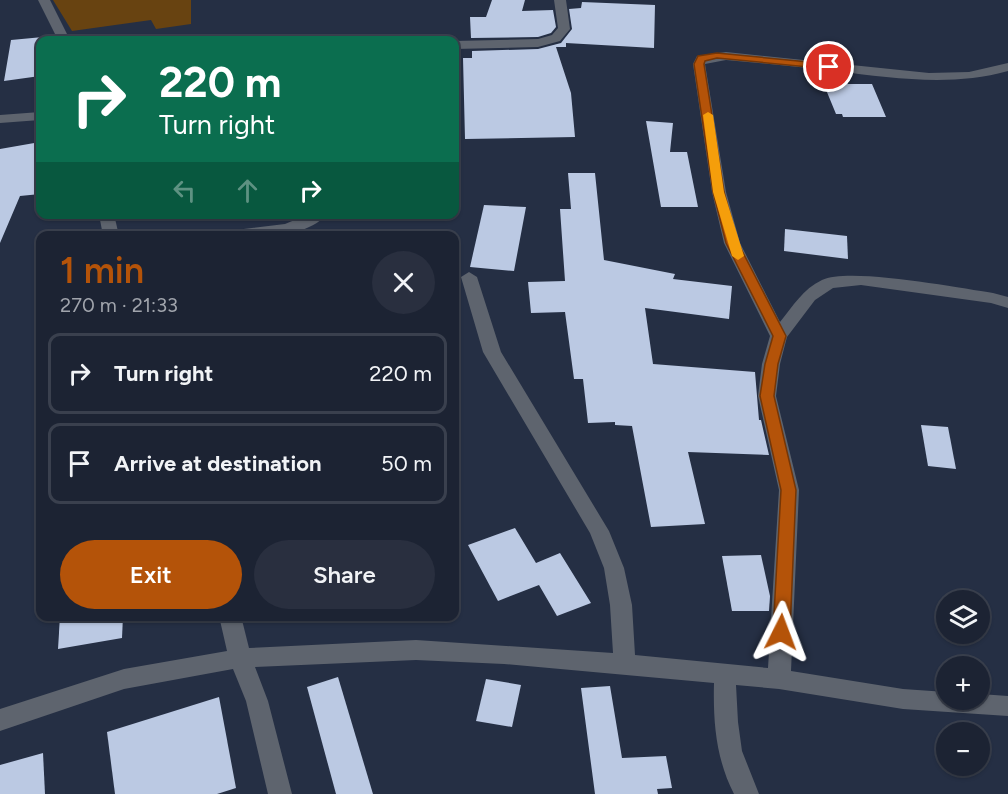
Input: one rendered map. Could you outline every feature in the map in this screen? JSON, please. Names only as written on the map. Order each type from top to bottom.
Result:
[{"type":"street","points":[[44,0],[62,36]]},
{"type":"street","points":[[459,45],[538,43],[556,38],[564,29],[560,0]]},
{"type":"street","points":[[779,336],[732,243],[719,192],[699,64],[701,58],[726,56],[917,76],[967,76],[991,73],[1008,67]]},
{"type":"street","points":[[0,119],[36,116]]},
{"type":"street","points":[[261,231],[303,224],[312,219]]},
{"type":"street","points":[[469,277],[492,352],[599,531],[614,568],[621,605],[625,664]]},
{"type":"street","points":[[779,679],[789,490],[767,396],[771,364],[779,336],[809,296],[829,283],[861,280],[993,298],[1008,303]]},
{"type":"street","points":[[231,621],[240,658],[256,701],[280,794]]},
{"type":"street","points":[[0,720],[124,679],[240,658],[416,650],[504,654],[625,664],[779,679],[903,699],[1008,706]]},
{"type":"street","points":[[725,675],[725,730],[730,757],[747,794]]},
{"type":"shaded area","points":[[53,0],[191,0],[191,24],[156,29],[151,20],[72,31]]},
{"type":"building","points":[[492,0],[525,0],[522,11],[553,10],[556,27],[551,33],[538,37],[471,38],[470,17],[486,17]]},
{"type":"building","points":[[582,2],[655,5],[654,48],[566,43],[566,47],[556,47],[571,93],[575,137],[465,139],[463,58],[472,58],[472,51],[538,49],[561,43],[572,29],[569,9],[581,8]]},
{"type":"building","points":[[36,38],[36,77],[4,81],[11,40]]},
{"type":"building","points":[[822,80],[846,80],[848,84],[872,84],[886,117],[843,117],[842,114],[836,114]]},
{"type":"building","points":[[646,121],[673,123],[670,152],[687,152],[698,207],[661,207]]},
{"type":"building","points":[[36,143],[36,194],[20,196],[0,243],[0,149]]},
{"type":"building","points":[[568,173],[595,173],[604,260],[675,274],[673,279],[732,286],[729,319],[645,308],[653,364],[755,372],[759,420],[761,420],[769,455],[688,452],[705,524],[651,527],[632,426],[615,425],[615,422],[588,423],[583,379],[574,379],[565,312],[531,313],[528,282],[565,281],[560,209],[571,209]]},
{"type":"building","points":[[484,205],[526,207],[514,271],[470,267]]},
{"type":"building","points":[[785,229],[847,236],[848,259],[784,251]]},
{"type":"building","points":[[921,425],[948,427],[956,469],[928,466]]},
{"type":"building","points":[[515,528],[536,563],[560,553],[591,603],[557,616],[539,585],[498,601],[468,545]]},
{"type":"building","points":[[761,555],[770,596],[769,611],[732,611],[722,556]]},
{"type":"building","points":[[60,621],[123,621],[122,638],[58,649]]},
{"type":"building","points":[[338,677],[373,794],[336,794],[307,687]]},
{"type":"building","points":[[486,679],[521,685],[512,727],[476,721]]},
{"type":"building","points":[[610,686],[622,758],[666,756],[672,788],[657,789],[658,794],[595,794],[581,688]]},
{"type":"building","points":[[219,697],[236,788],[217,794],[115,794],[107,732]]},
{"type":"building","points":[[43,753],[45,794],[0,794],[0,765]]},
{"type":"slow traffic","points":[[708,115],[719,192],[732,243],[738,256]]},
{"type":"route","points":[[781,632],[789,490],[767,396],[771,364],[779,336],[732,243],[719,192],[699,64],[701,58],[706,56],[726,56],[829,67]]}]
